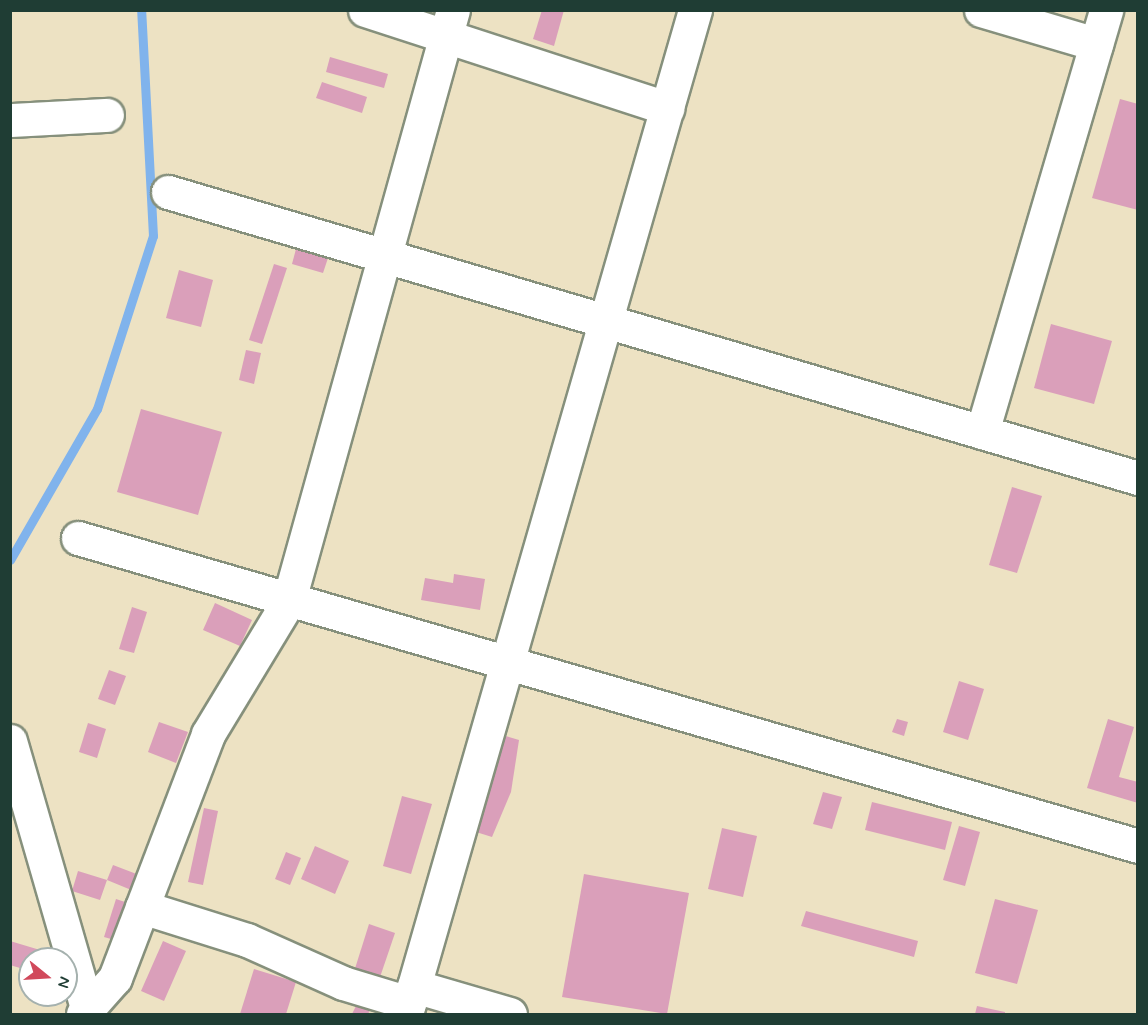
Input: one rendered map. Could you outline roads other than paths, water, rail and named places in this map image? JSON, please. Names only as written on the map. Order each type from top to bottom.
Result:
[{"type":"street","points":[[365,10],[450,22],[667,108]]},
{"type":"street","points":[[410,1002],[695,10]]},
{"type":"street","points":[[981,10],[1096,45]]},
{"type":"street","points":[[982,432],[1106,10]]},
{"type":"street","points":[[86,1013],[115,978],[208,734],[289,600],[450,22]]},
{"type":"street","points":[[10,120],[107,115]]},
{"type":"street","points":[[168,192],[1137,478]]},
{"type":"street","points":[[78,538],[1137,846]]},
{"type":"street","points":[[10,741],[86,1013]]},
{"type":"street","points":[[142,907],[247,940],[343,983],[410,1002],[510,1014]]},
{"type":"waterway","points":[[10,560],[97,409],[153,236],[141,10]]}]
